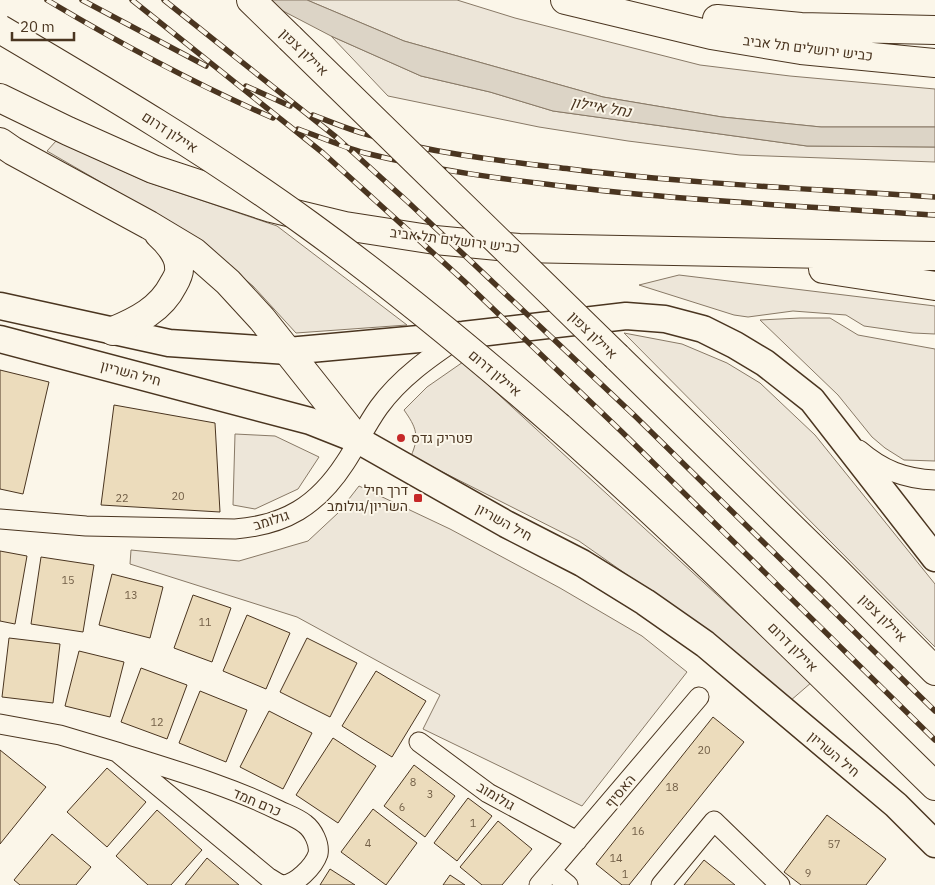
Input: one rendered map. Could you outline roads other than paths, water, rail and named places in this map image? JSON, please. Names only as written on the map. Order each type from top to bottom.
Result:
[{"type":"highway","name":"איילון צפון","points":[[251,0],[935,670]]},
{"type":"highway","name":"כביש ירושלים תל אביב","points":[[565,0],[720,36],[800,50],[935,63]]},
{"type":"highway","points":[[598,7],[801,27],[935,30]]},
{"type":"highway","name":"איילון דרום","points":[[0,29],[131,106],[240,177],[310,226],[436,323],[609,471],[739,593],[935,786]]},
{"type":"highway","name":"כביש ירושלים תל אביב","points":[[0,98],[153,169],[271,208],[345,226],[435,240],[519,248],[935,256]]},
{"type":"highway","points":[[0,142],[194,252],[228,282],[262,319],[358,440]]},
{"type":"highway","points":[[113,331],[133,323],[160,304],[169,293],[176,279],[180,266],[175,255],[163,238],[149,225]]},
{"type":"highway","points":[[720,253],[935,286]]},
{"type":"main road","points":[[0,306],[169,343],[288,351],[463,335],[626,316],[665,319],[703,330],[765,362],[812,400],[935,558]]},
{"type":"main road","name":"חיל השריון","points":[[0,339],[310,421],[358,440],[506,524],[582,563],[645,602],[705,644],[784,713],[896,805],[935,844]]},
{"type":"street","name":"גולומב","points":[[0,519],[86,526],[235,529],[254,528],[286,519],[307,506],[326,487],[345,464],[380,406],[414,369],[463,335]]},
{"type":"street","points":[[837,432],[875,463],[893,472],[919,479],[935,480]]},
{"type":"street","name":"האסיף","points":[[545,878],[699,697]]},
{"type":"street","name":"כרם חמד","points":[[0,724],[60,734],[185,774],[259,800],[305,824],[314,835],[318,846],[318,854],[310,869],[298,880],[288,885],[282,885],[269,878],[116,752]]},
{"type":"street","name":"גולומוב","points":[[419,742],[488,793],[577,841]]},
{"type":"street","points":[[171,798],[185,774]]},
{"type":"street","points":[[661,885],[714,821],[780,885]]},
{"type":"street","points":[[545,878],[568,885]]},
{"type":"water","name":"נחל איילון","points":[[262,0],[307,0],[404,41],[603,97],[722,117],[821,127],[935,127],[935,147],[807,146],[553,111],[490,92],[421,76],[331,36]]},
{"type":"railway","points":[[47,0],[158,62],[273,118]]},
{"type":"railway","points":[[82,0],[206,66]]},
{"type":"railway","points":[[132,0],[323,153],[464,281],[622,432],[935,740]]},
{"type":"railway","points":[[164,0],[336,137],[408,202],[636,417],[935,711]]},
{"type":"railway","points":[[246,86],[290,106]]},
{"type":"railway","points":[[313,115],[355,131],[394,142],[494,160],[661,179],[935,197]]},
{"type":"railway","points":[[298,129],[357,151],[442,169],[518,181],[661,196],[935,215]]},
{"type":"place","name":"פטריק גדס","points":[[401,438]]},
{"type":"place","name":"דרך חיל השריון/גולומב","points":[[418,498]]}]
